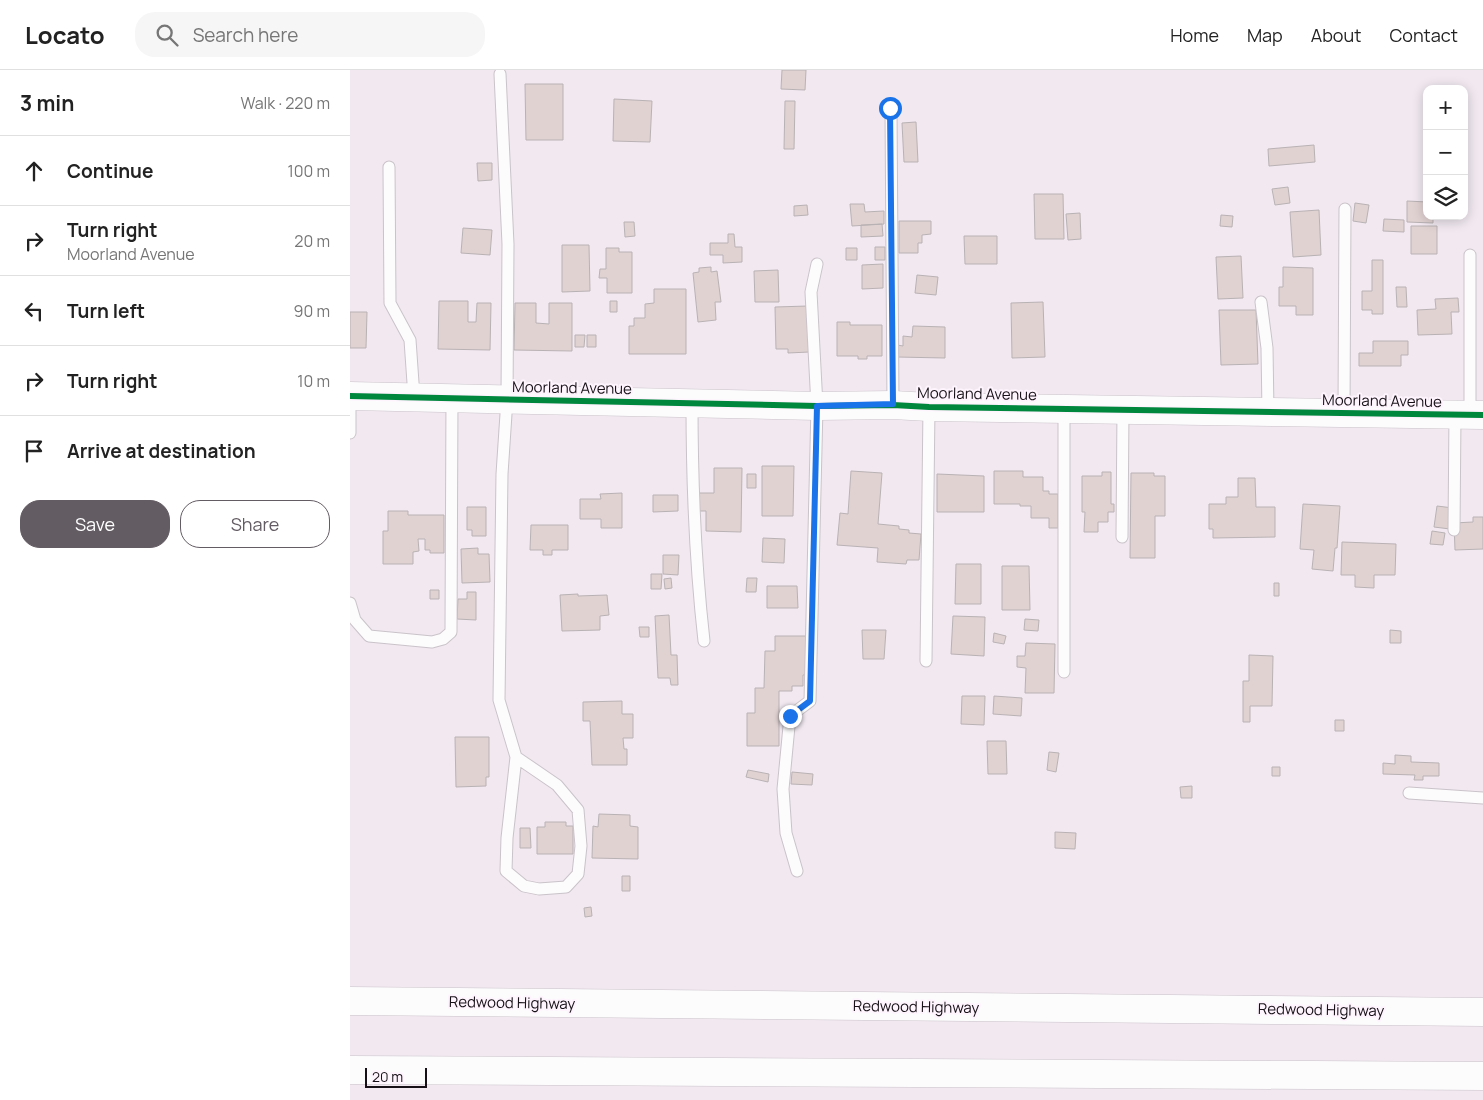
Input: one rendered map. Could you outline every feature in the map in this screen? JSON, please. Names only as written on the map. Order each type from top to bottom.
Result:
[{"type":"main road","name":"Moorland Avenue","points":[[350,396],[692,404],[817,406],[893,404],[929,407],[1469,415]]},
{"type":"main road","name":"Redwood Highway","points":[[350,1001],[1483,1012]]},
{"type":"main road","points":[[350,1070],[1483,1076]]},
{"type":"lane","points":[[500,74],[508,244],[507,399],[502,474],[499,700],[516,757],[507,838],[506,871],[524,886],[540,889],[566,888],[578,874],[581,846],[578,810],[557,785],[516,757]]},
{"type":"lane","points":[[890,108],[893,404]]},
{"type":"lane","points":[[389,167],[390,303],[410,340],[414,397]]},
{"type":"lane","points":[[1344,413],[1345,209]]},
{"type":"lane","points":[[1454,530],[1469,415],[1470,256]]},
{"type":"lane","points":[[797,871],[786,833],[783,789],[790,716],[810,701],[817,406],[811,292],[817,264]]},
{"type":"lane","points":[[1261,302],[1266,348],[1268,412]]},
{"type":"lane","points":[[350,396],[350,433]]},
{"type":"lane","points":[[350,603],[355,620],[369,636],[432,642],[443,639],[451,632],[452,398]]},
{"type":"lane","points":[[692,404],[693,496],[697,578],[704,641]]},
{"type":"lane","points":[[926,661],[929,407]]},
{"type":"lane","points":[[1064,409],[1064,672]]},
{"type":"lane","points":[[1122,537],[1123,410]]},
{"type":"lane","points":[[1410,793],[1483,798]]},
{"type":"building","points":[[782,70],[806,70],[805,90],[781,89]]},
{"type":"building","points":[[525,84],[563,84],[563,140],[526,140]]},
{"type":"building","points":[[614,99],[652,101],[650,142],[613,141]]},
{"type":"building","points":[[785,101],[795,101],[794,149],[784,149]]},
{"type":"building","points":[[916,122],[918,162],[904,162],[902,123]]},
{"type":"building","points":[[1314,145],[1315,162],[1269,166],[1268,149]]},
{"type":"building","points":[[477,163],[492,163],[492,180],[478,181]]},
{"type":"building","points":[[1288,187],[1290,203],[1275,205],[1272,189]]},
{"type":"building","points":[[1034,194],[1063,194],[1064,239],[1035,239]]},
{"type":"building","points":[[1407,201],[1423,202],[1423,220],[1433,220],[1433,223],[1407,222]]},
{"type":"building","points":[[1355,203],[1369,205],[1366,223],[1353,221]]},
{"type":"building","points":[[850,204],[864,204],[865,212],[884,211],[884,224],[852,226]]},
{"type":"building","points":[[807,205],[808,215],[794,216],[794,206]]},
{"type":"building","points":[[1319,210],[1321,255],[1293,257],[1290,212]]},
{"type":"building","points":[[1080,213],[1081,239],[1068,240],[1066,214]]},
{"type":"building","points":[[1221,215],[1233,216],[1232,227],[1220,226]]},
{"type":"building","points":[[1384,219],[1404,220],[1404,232],[1383,231]]},
{"type":"building","points":[[899,221],[931,221],[931,234],[922,235],[922,243],[918,243],[918,253],[899,253]]},
{"type":"building","points":[[624,222],[634,222],[635,236],[625,237]]},
{"type":"building","points":[[882,224],[883,236],[861,237],[861,225]]},
{"type":"building","points":[[1411,226],[1437,226],[1437,254],[1411,254]]},
{"type":"building","points":[[463,228],[492,230],[490,255],[461,253]]},
{"type":"building","points":[[728,234],[734,234],[735,247],[742,247],[742,262],[723,263],[723,255],[710,255],[710,243],[728,243]]},
{"type":"building","points":[[964,236],[997,236],[997,264],[965,264]]},
{"type":"building","points":[[562,245],[589,245],[590,291],[562,292]]},
{"type":"building","points":[[875,247],[885,247],[885,260],[875,260]]},
{"type":"building","points":[[606,248],[619,248],[619,252],[632,252],[632,293],[607,293],[607,278],[599,278],[600,269],[606,269]]},
{"type":"building","points":[[846,248],[857,248],[857,260],[846,260]]},
{"type":"building","points":[[1241,256],[1243,298],[1218,299],[1216,257]]},
{"type":"building","points":[[1372,260],[1383,260],[1383,314],[1372,314],[1372,310],[1362,310],[1362,291],[1372,291]]},
{"type":"building","points":[[883,264],[883,288],[862,289],[862,265]]},
{"type":"building","points":[[711,267],[711,272],[717,271],[721,302],[715,302],[716,320],[698,322],[693,273],[699,272],[699,268]]},
{"type":"building","points":[[1283,267],[1313,268],[1313,315],[1296,315],[1296,306],[1279,306],[1279,287],[1283,287]]},
{"type":"building","points":[[778,270],[779,302],[755,302],[754,271]]},
{"type":"building","points":[[917,275],[938,277],[936,295],[915,293]]},
{"type":"building","points":[[1396,287],[1406,287],[1407,307],[1397,307]]},
{"type":"building","points":[[654,289],[686,289],[686,354],[629,354],[629,326],[634,326],[634,318],[645,318],[645,304],[654,303]]},
{"type":"building","points":[[1458,298],[1459,312],[1451,312],[1452,334],[1418,335],[1417,310],[1436,309],[1435,299]]},
{"type":"building","points":[[439,301],[468,301],[468,322],[476,322],[477,303],[491,303],[490,350],[438,349]]},
{"type":"building","points":[[610,301],[617,301],[617,312],[610,312]]},
{"type":"building","points":[[1043,302],[1045,357],[1012,358],[1011,303]]},
{"type":"building","points":[[515,303],[536,303],[536,323],[549,324],[549,303],[572,303],[572,351],[514,350]]},
{"type":"building","points":[[808,306],[809,352],[788,353],[788,349],[776,349],[775,307]]},
{"type":"building","points":[[1219,310],[1256,310],[1258,364],[1221,365]]},
{"type":"building","points":[[350,312],[367,312],[366,348],[350,348]]},
{"type":"building","points":[[837,322],[850,322],[850,325],[882,325],[882,356],[867,356],[867,359],[858,359],[858,356],[837,356]]},
{"type":"building","points":[[913,326],[945,327],[945,358],[897,357],[897,345],[903,346],[903,336],[912,337]]},
{"type":"building","points":[[575,335],[585,335],[584,347],[575,347]]},
{"type":"building","points":[[587,335],[596,335],[596,347],[587,347]]},
{"type":"building","points":[[1373,341],[1408,341],[1408,355],[1401,355],[1401,366],[1359,366],[1359,353],[1373,353]]},
{"type":"building","points":[[762,466],[794,466],[793,516],[762,516]]},
{"type":"building","points":[[714,468],[742,468],[741,532],[706,531],[706,511],[697,511],[697,493],[714,493]]},
{"type":"building","points":[[851,471],[882,473],[878,524],[899,526],[899,529],[909,530],[909,533],[921,534],[919,560],[907,560],[906,564],[877,562],[878,548],[837,545],[840,513],[848,514]]},
{"type":"building","points":[[994,471],[1023,471],[1023,477],[1043,477],[1043,491],[1049,491],[1049,494],[1058,494],[1058,528],[1049,528],[1049,518],[1031,518],[1031,506],[994,504]]},
{"type":"building","points":[[1102,472],[1111,472],[1111,504],[1114,504],[1114,512],[1108,512],[1108,522],[1098,522],[1098,532],[1084,532],[1085,512],[1082,512],[1082,476],[1102,476]]},
{"type":"building","points":[[1131,473],[1154,473],[1154,476],[1165,476],[1165,516],[1155,516],[1155,558],[1130,558]]},
{"type":"building","points":[[747,474],[756,474],[756,488],[747,488]]},
{"type":"building","points":[[937,474],[984,476],[984,512],[937,512]]},
{"type":"building","points":[[1238,478],[1255,478],[1256,507],[1275,507],[1275,537],[1213,538],[1213,529],[1209,529],[1209,504],[1226,504],[1226,497],[1238,497]]},
{"type":"building","points":[[622,493],[622,528],[601,528],[601,519],[580,519],[580,499],[601,499],[600,494]]},
{"type":"building","points":[[653,495],[678,495],[678,511],[653,512]]},
{"type":"building","points":[[1303,504],[1340,506],[1337,548],[1335,548],[1333,571],[1312,569],[1314,550],[1300,549]]},
{"type":"building","points":[[1437,506],[1453,508],[1450,529],[1434,527]]},
{"type":"building","points":[[467,507],[486,507],[486,536],[472,536],[472,530],[467,530]]},
{"type":"building","points":[[388,511],[408,511],[408,515],[444,515],[444,553],[430,553],[430,550],[425,550],[425,539],[418,539],[419,551],[413,552],[413,564],[383,564],[383,531],[388,531]]},
{"type":"building","points":[[1473,517],[1483,517],[1483,549],[1455,550],[1454,523],[1473,522]]},
{"type":"building","points":[[531,525],[568,525],[568,550],[552,550],[552,555],[543,555],[543,550],[530,550]]},
{"type":"building","points":[[1432,531],[1445,533],[1443,545],[1430,544]]},
{"type":"building","points":[[763,538],[785,539],[784,563],[762,562]]},
{"type":"building","points":[[1342,542],[1396,544],[1395,575],[1374,575],[1374,588],[1355,587],[1355,575],[1341,575]]},
{"type":"building","points":[[478,548],[478,554],[489,554],[490,582],[462,583],[461,549]]},
{"type":"building","points":[[663,555],[679,555],[678,575],[663,574]]},
{"type":"building","points":[[956,564],[981,564],[981,604],[955,604]]},
{"type":"building","points":[[1002,566],[1029,566],[1030,610],[1002,610]]},
{"type":"building","points":[[651,574],[662,574],[661,589],[651,589]]},
{"type":"building","points":[[671,578],[672,588],[665,589],[664,579]]},
{"type":"building","points":[[747,578],[757,578],[756,592],[746,592]]},
{"type":"building","points":[[1274,583],[1279,583],[1279,596],[1274,596]]},
{"type":"building","points":[[767,586],[797,586],[798,608],[767,608]]},
{"type":"building","points":[[430,590],[439,590],[439,599],[430,599]]},
{"type":"building","points":[[467,592],[476,592],[476,620],[457,619],[458,599],[467,599]]},
{"type":"building","points":[[578,594],[578,596],[607,595],[609,615],[600,616],[600,630],[562,631],[560,595]]},
{"type":"building","points":[[669,615],[671,655],[677,655],[678,685],[671,685],[670,678],[658,678],[655,616]]},
{"type":"building","points":[[953,616],[985,617],[984,656],[951,654]]},
{"type":"building","points":[[1025,619],[1039,620],[1038,631],[1024,630]]},
{"type":"building","points":[[639,627],[649,627],[649,637],[640,637]]},
{"type":"building","points":[[862,630],[886,630],[884,659],[863,659]]},
{"type":"building","points":[[1390,630],[1401,631],[1401,643],[1390,643]]},
{"type":"building","points":[[994,633],[1006,636],[1004,644],[993,642]]},
{"type":"building","points":[[775,636],[806,636],[806,675],[803,675],[803,686],[792,686],[792,691],[779,691],[779,746],[747,746],[747,713],[755,713],[755,688],[764,688],[765,651],[775,651]]},
{"type":"building","points":[[1026,643],[1055,644],[1054,693],[1025,693],[1026,668],[1017,667],[1017,656],[1025,656]]},
{"type":"building","points":[[1249,655],[1273,656],[1272,706],[1250,706],[1250,722],[1243,722],[1243,681],[1249,681]]},
{"type":"building","points":[[962,696],[985,696],[984,725],[961,724]]},
{"type":"building","points":[[994,696],[1022,698],[1021,716],[993,714]]},
{"type":"building","points":[[622,701],[622,714],[633,714],[633,738],[623,738],[624,749],[627,749],[627,765],[592,765],[590,721],[583,721],[583,702]]},
{"type":"building","points":[[1335,720],[1344,720],[1344,731],[1335,731]]},
{"type":"building","points":[[455,737],[489,737],[489,777],[486,777],[486,786],[456,787]]},
{"type":"building","points":[[987,741],[1006,741],[1007,774],[988,774]]},
{"type":"building","points":[[1049,752],[1059,753],[1056,772],[1047,770]]},
{"type":"building","points":[[1395,755],[1411,756],[1411,762],[1439,763],[1439,776],[1423,776],[1423,780],[1414,780],[1415,775],[1383,774],[1383,763],[1395,764]]},
{"type":"building","points":[[1272,767],[1280,767],[1280,776],[1272,776]]},
{"type":"building","points":[[748,770],[769,774],[768,782],[746,777]]},
{"type":"building","points":[[792,772],[813,774],[812,785],[791,784]]},
{"type":"building","points":[[1192,786],[1192,798],[1181,798],[1180,787]]},
{"type":"building","points":[[599,814],[630,815],[630,826],[638,827],[638,859],[592,858],[593,826],[598,827]]},
{"type":"building","points":[[545,822],[566,822],[566,826],[573,826],[573,854],[537,854],[537,827],[545,827]]},
{"type":"building","points":[[520,828],[530,828],[531,848],[520,848]]},
{"type":"building","points":[[1055,832],[1076,833],[1075,849],[1055,848]]},
{"type":"building","points":[[622,876],[630,876],[630,891],[622,891]]},
{"type":"building","points":[[591,907],[592,916],[585,917],[584,908]]},
{"type":"cycle path","points":[[350,396],[817,406],[893,405],[1483,415]]},
{"type":"route","points":[[790,716],[810,701],[817,406],[893,404],[890,108]]}]
